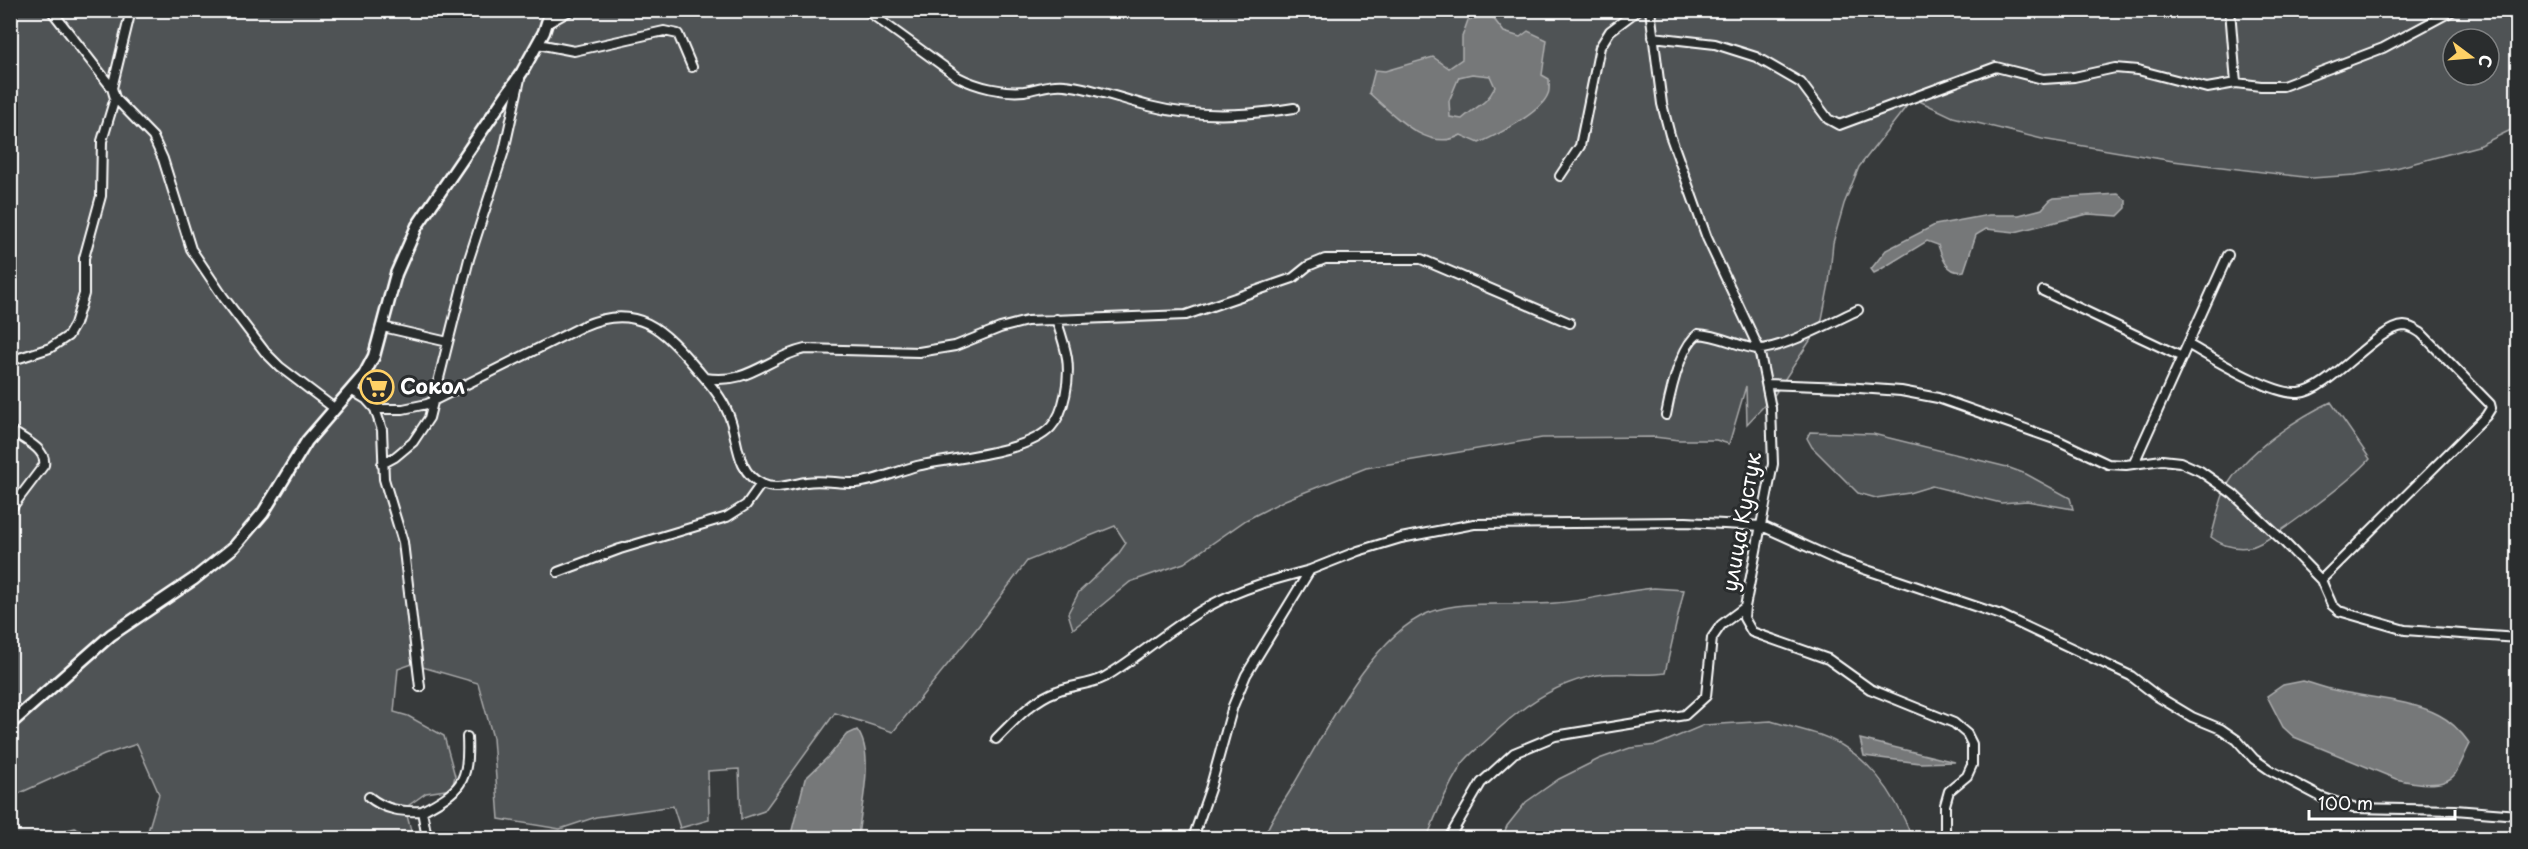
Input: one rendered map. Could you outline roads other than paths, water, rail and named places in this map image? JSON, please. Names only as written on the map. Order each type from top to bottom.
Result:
[{"type":"main road","points":[[10,724],[111,635],[194,579],[234,547],[263,513],[307,441],[351,390],[374,356],[396,274],[417,226],[522,72],[548,23],[551,10]]},
{"type":"street","points":[[51,10],[112,88],[115,98],[153,137],[167,169],[191,249],[224,298],[265,352],[280,367],[334,408]]},
{"type":"street","points":[[112,88],[131,10]]},
{"type":"street","points":[[548,23],[571,10]]},
{"type":"street","points":[[866,10],[958,77],[970,83],[1006,91],[1024,91],[1064,84],[1150,107],[1198,114],[1253,114],[1294,108]]},
{"type":"street","points":[[1560,176],[1580,146],[1600,46],[1610,31],[1638,10]]},
{"type":"street","name":"улица Кустук","points":[[1449,838],[1481,783],[1514,753],[1555,736],[1685,715],[1706,696],[1712,638],[1721,624],[1745,607],[1773,464],[1773,434],[1767,384],[1759,349],[1707,238],[1670,135],[1662,104],[1650,10]]},
{"type":"street","points":[[2230,10],[2236,83]]},
{"type":"street","points":[[1653,37],[1715,44],[1756,57],[1801,83],[1828,119],[1839,125],[1996,68],[2043,79],[2074,77],[2115,68],[2138,70],[2206,88],[2236,83],[2283,86],[2383,48],[2454,10]]},
{"type":"street","points":[[538,44],[574,51],[664,31],[678,34],[692,67]]},
{"type":"street","points":[[382,464],[395,457],[413,442],[429,418],[469,259],[504,151],[522,72]]},
{"type":"street","points":[[10,361],[50,348],[68,336],[75,324],[84,294],[84,258],[98,211],[102,141],[115,98]]},
{"type":"street","points":[[2134,463],[2228,255]]},
{"type":"street","points":[[705,378],[721,381],[742,377],[793,352],[805,349],[919,352],[955,346],[1000,328],[1027,321],[1186,315],[1293,278],[1308,266],[1325,259],[1421,260],[1570,322]]},
{"type":"street","points":[[2043,291],[2182,357]]},
{"type":"street","points":[[1666,415],[1677,374],[1692,339],[1698,334],[1714,336],[1759,349],[1783,344],[1858,310]]},
{"type":"street","points":[[375,410],[403,409],[435,401],[583,326],[616,316],[636,318],[662,330],[716,392],[728,414],[743,465],[748,474],[761,484],[782,487],[807,482],[857,483],[921,465],[1006,448],[1044,433],[1059,416],[1068,375],[1067,356],[1056,319]]},
{"type":"street","points":[[2189,345],[2247,378],[2298,393],[2307,391],[2329,377],[2384,335],[2402,326],[2412,327],[2421,333],[2490,404],[2491,408],[2486,416],[2321,580]]},
{"type":"street","points":[[383,327],[448,342]]},
{"type":"street","points":[[1767,384],[1900,391],[1938,398],[2057,440],[2108,464],[2162,460],[2180,462],[2200,471],[2233,494],[2321,580],[2332,605],[2339,611],[2405,630],[2517,638]]},
{"type":"street","points":[[351,390],[366,399],[375,410],[382,430],[382,464],[386,490],[403,542],[420,687]]},
{"type":"street","points":[[10,430],[41,452],[45,458],[44,465],[10,510]]},
{"type":"street","points":[[558,572],[620,549],[727,518],[746,505],[761,484]]},
{"type":"street","points":[[996,739],[1028,708],[1058,691],[1100,679],[1130,662],[1210,605],[1269,581],[1310,570],[1358,551],[1401,538],[1474,524],[1686,522],[1762,526],[1837,560],[2001,615],[2131,676],[2192,717],[2222,729],[2237,740],[2254,759],[2270,770],[2321,797],[2353,808],[2455,810],[2517,815]]},
{"type":"street","points":[[1193,838],[1210,789],[1233,705],[1246,675],[1310,570]]},
{"type":"street","points":[[1745,607],[1744,618],[1752,632],[1828,659],[1870,689],[1954,723],[1967,734],[1972,744],[1972,765],[1967,776],[1948,791],[1945,805],[1945,838]]},
{"type":"street","points":[[369,797],[380,806],[392,810],[422,811],[445,799],[461,784],[469,764],[467,737]]},
{"type":"street","points":[[422,811],[427,838]]},
{"type":"place","name":"Сокол","points":[[377,387]]}]
